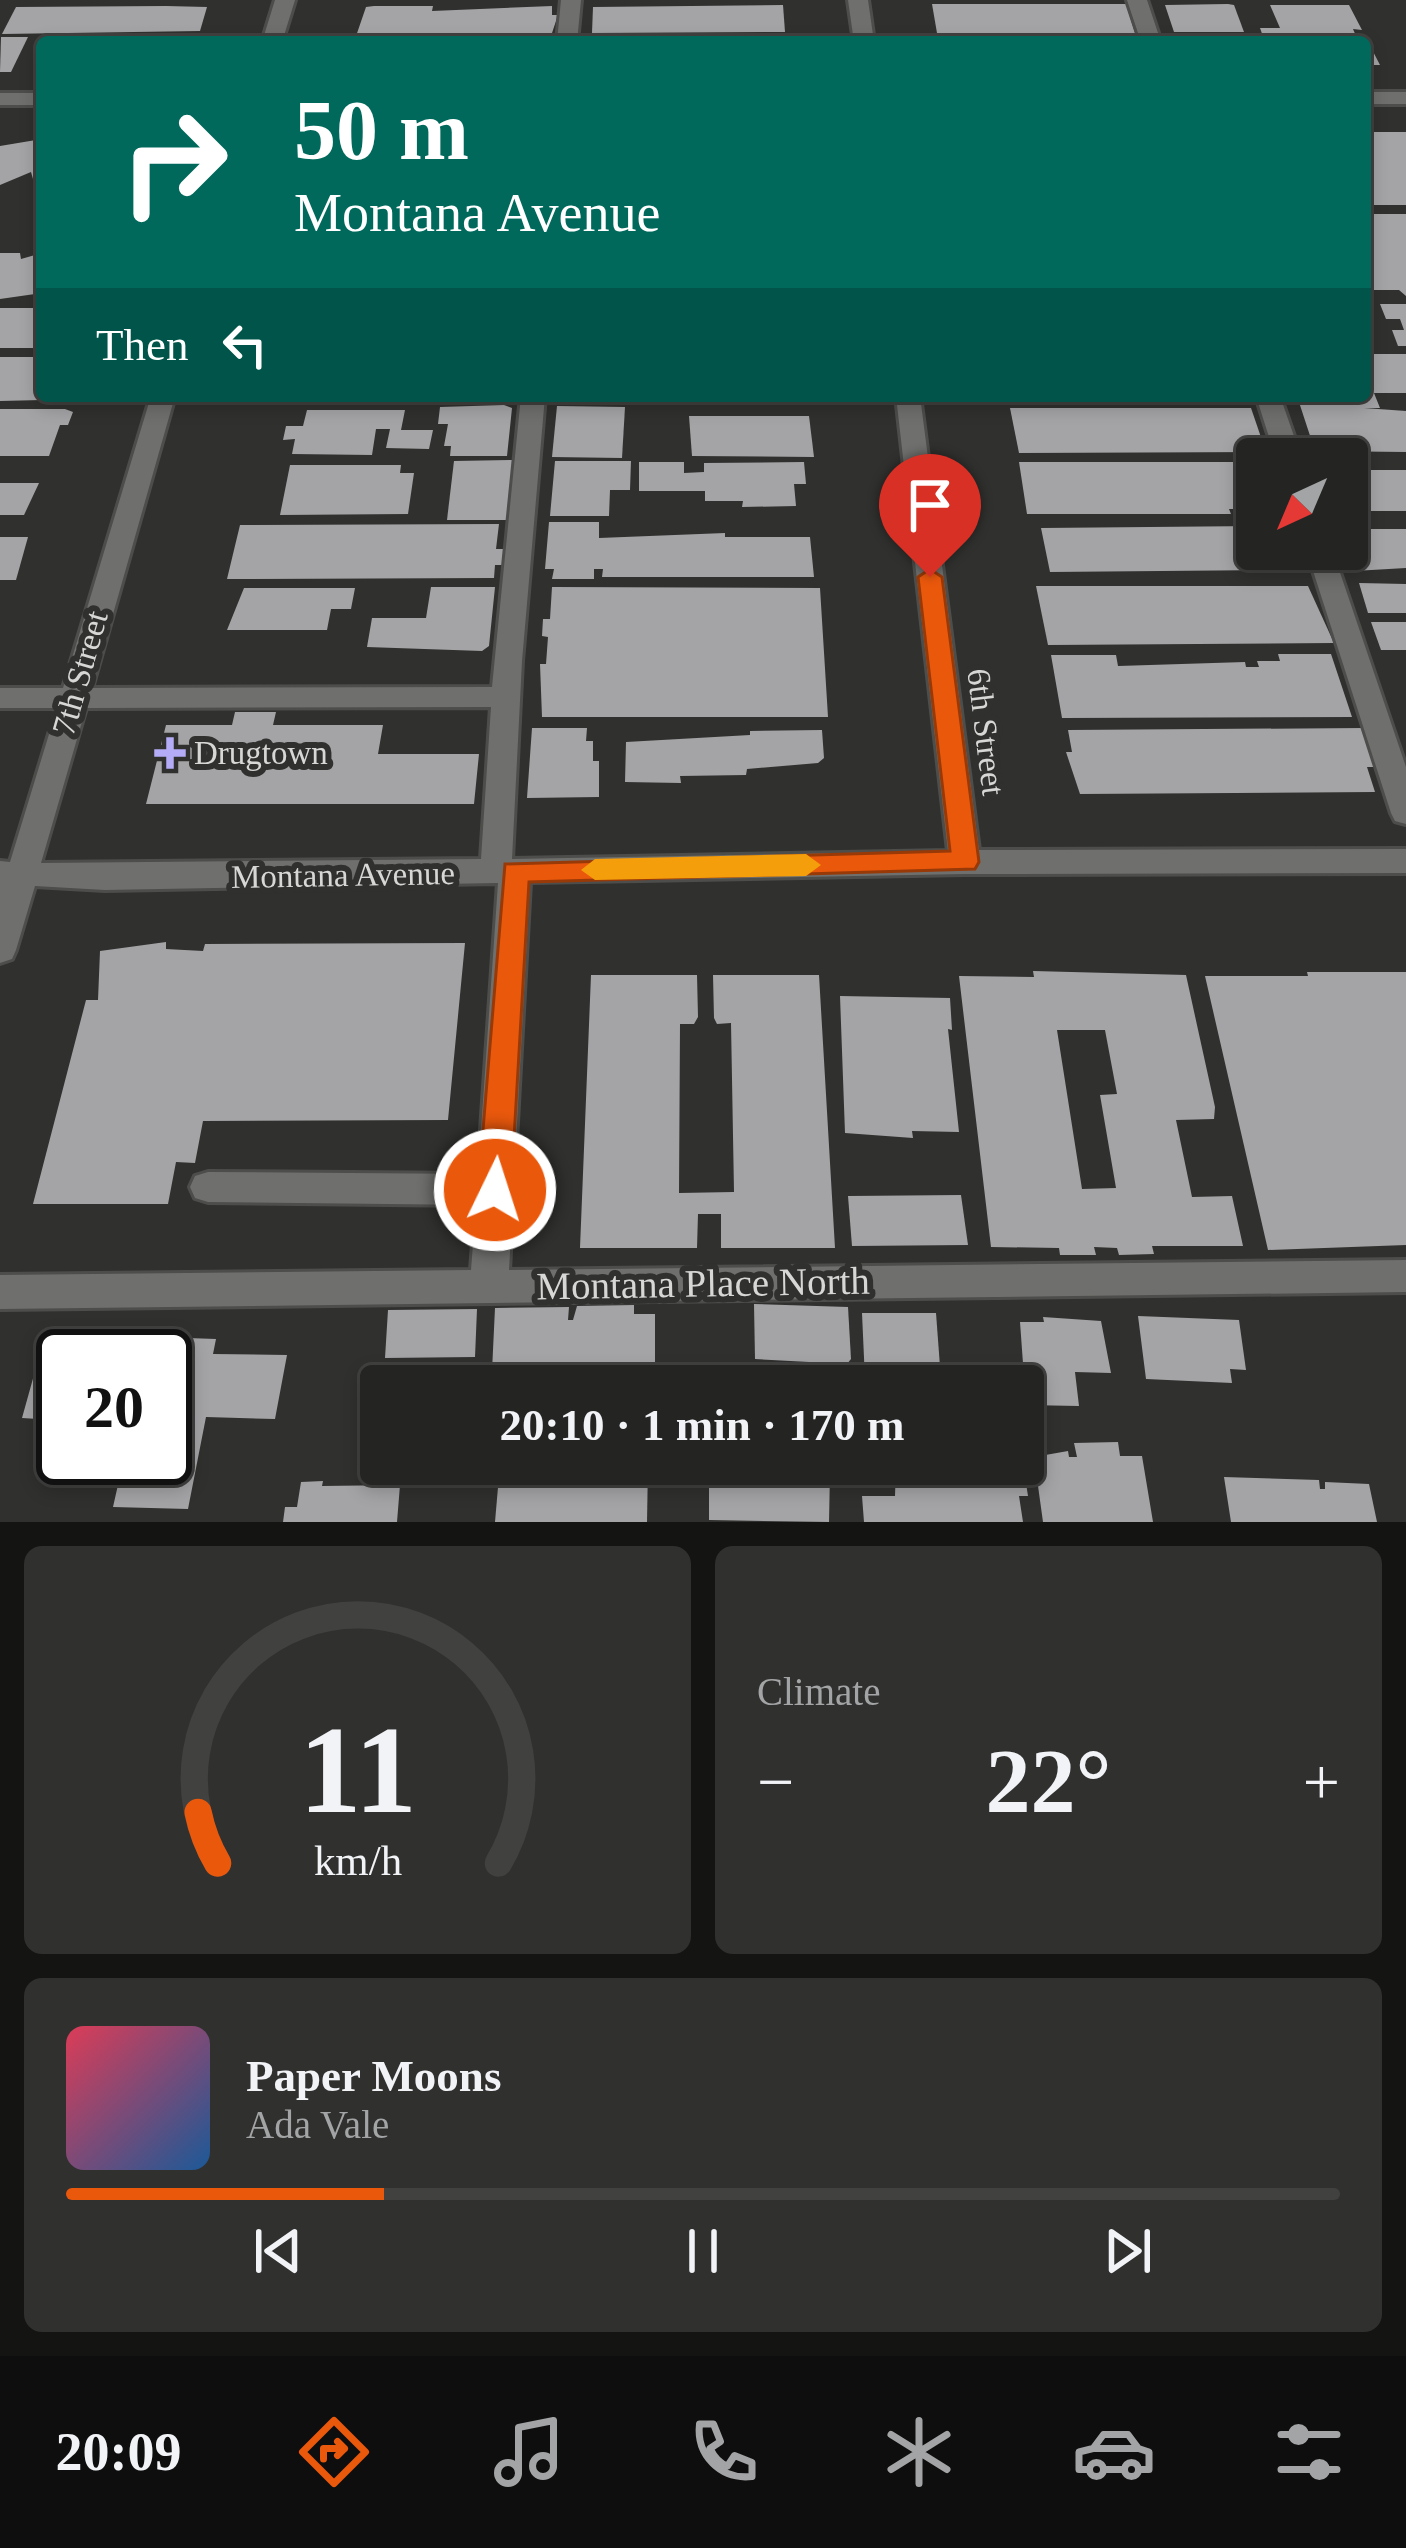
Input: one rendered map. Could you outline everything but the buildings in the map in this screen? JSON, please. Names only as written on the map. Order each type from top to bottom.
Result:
[{"type":"street","points":[[274,36],[285,0]]},
{"type":"street","points":[[568,36],[571,0]]},
{"type":"street","points":[[858,0],[863,36]]},
{"type":"street","points":[[1137,0],[1149,36]]},
{"type":"street","points":[[1371,98],[1406,98]]},
{"type":"street","points":[[0,99],[36,99]]},
{"type":"street","name":"7th Street","points":[[0,950],[12,874],[73,698],[161,402]]},
{"type":"street","points":[[489,1285],[505,872],[506,697],[532,402]]},
{"type":"street","name":"6th Street","points":[[909,402],[965,862]]},
{"type":"street","points":[[1270,402],[1282,438]]},
{"type":"street","points":[[1325,570],[1406,813]]},
{"type":"street","points":[[0,698],[506,697]]},
{"type":"street","name":"Montana Avenue","points":[[12,874],[105,878],[965,862],[1406,861]]},
{"type":"street","points":[[208,1187],[495,1190]]},
{"type":"street","name":"Montana Place North","points":[[0,1292],[1406,1276]]},
{"type":"slow traffic","points":[[595,870],[806,865]]},
{"type":"place","name":"Drugtown","points":[[170,753]]},
{"type":"route","points":[[495,1190],[515,872],[965,862],[930,577]]}]
